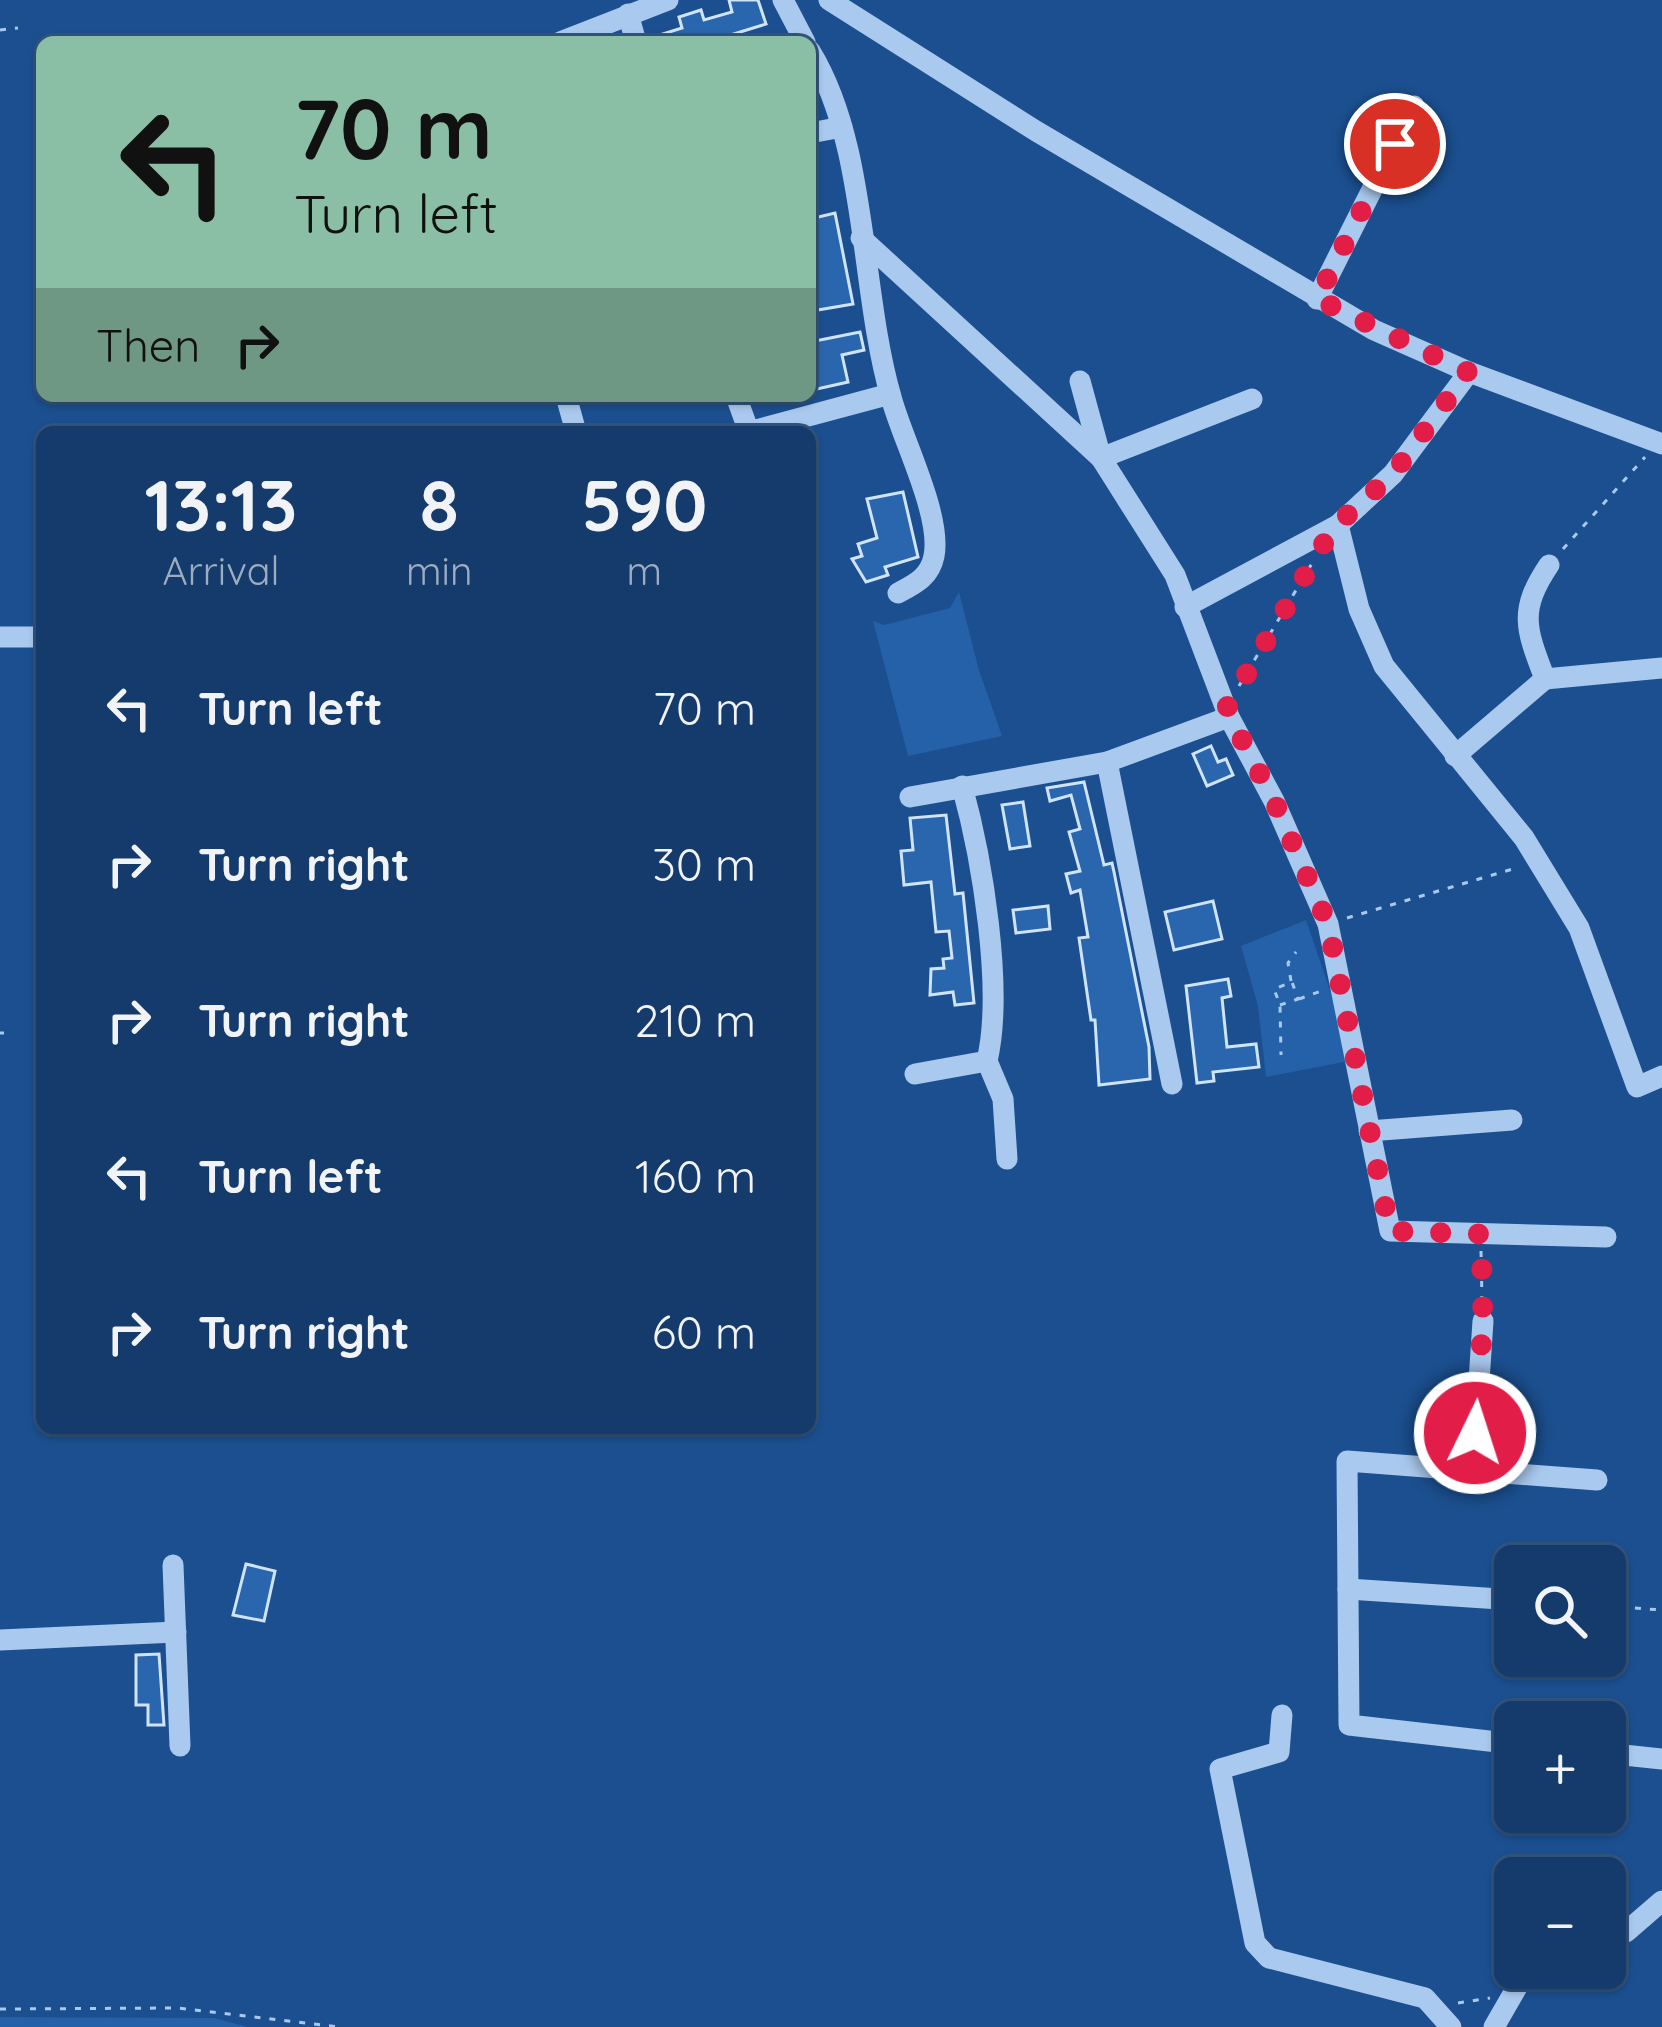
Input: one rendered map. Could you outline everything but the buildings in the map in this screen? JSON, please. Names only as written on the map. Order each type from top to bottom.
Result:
[{"type":"street","points":[[575,36],[668,0]]},
{"type":"street","points":[[783,0],[802,36]]},
{"type":"street","points":[[830,0],[1036,131],[1317,299],[1468,372],[1660,444]]},
{"type":"street","points":[[628,14],[634,36]]},
{"type":"street","points":[[816,63],[838,105],[890,394],[934,531],[934,558],[922,581],[898,592]]},
{"type":"street","points":[[1317,299],[1414,106]]},
{"type":"street","points":[[816,132],[842,127]]},
{"type":"street","points":[[861,238],[1101,458],[1175,575],[1227,713],[1274,801],[1328,924],[1390,1231],[1606,1237]]},
{"type":"street","points":[[1185,607],[1336,526],[1393,474],[1468,372]]},
{"type":"street","points":[[1080,381],[1101,458]]},
{"type":"street","points":[[771,426],[890,394]]},
{"type":"street","points":[[1101,458],[1252,399]]},
{"type":"street","points":[[1336,526],[1359,609],[1384,666],[1538,862],[1579,928],[1637,1087],[1662,1076]]},
{"type":"street","points":[[1545,680],[1531,643],[1528,597],[1549,565]]},
{"type":"street","points":[[0,637],[36,637]]},
{"type":"street","points":[[1455,756],[1545,680],[1662,668]]},
{"type":"street","points":[[910,797],[1107,762],[1227,713]]},
{"type":"street","points":[[1107,762],[1172,1084]]},
{"type":"street","points":[[962,786],[974,832],[994,1010],[987,1061],[1003,1099],[1007,1159]]},
{"type":"street","points":[[915,1074],[987,1061]]},
{"type":"street","points":[[1370,1131],[1512,1120]]},
{"type":"street","points":[[1473,1471],[1483,1321]]},
{"type":"street","points":[[1494,1742],[1349,1725],[1348,1461],[1597,1480]]},
{"type":"street","points":[[173,1565],[180,1746]]},
{"type":"street","points":[[1348,1589],[1494,1599]]},
{"type":"street","points":[[0,1640],[176,1632]]},
{"type":"street","points":[[1282,1715],[1279,1752],[1220,1769],[1255,1943],[1269,1958],[1425,1998],[1451,2027]]},
{"type":"street","points":[[1626,1756],[1662,1760]]},
{"type":"street","points":[[1626,1932],[1662,1901]]},
{"type":"street","points":[[1494,2027],[1513,1989]]},
{"type":"path","points":[[0,30],[18,28]]},
{"type":"path","points":[[1549,565],[1660,444]]},
{"type":"path","points":[[1227,713],[1336,526]]},
{"type":"path","points":[[1328,924],[1538,862]]},
{"type":"path","points":[[1296,952],[1288,963],[1298,999]]},
{"type":"path","points":[[1280,1006],[1326,988],[1338,976]]},
{"type":"path","points":[[1281,1054],[1280,1006],[1274,989],[1292,982]]},
{"type":"path","points":[[1481,1234],[1483,1321]]},
{"type":"path","points":[[1626,1607],[1662,1610]]},
{"type":"path","points":[[1433,2008],[1510,1994]]},
{"type":"path","points":[[0,2008],[177,2008],[340,2027]]},
{"type":"shaded area","points":[[959,592],[1002,736],[908,756],[873,621],[884,625],[950,608]]},
{"type":"shaded area","points":[[1306,920],[1354,1060],[1266,1077],[1258,1006],[1241,946]]},
{"type":"shaded area","points":[[0,2017],[214,2018],[248,2027],[0,2027]]},
{"type":"route","points":[[1395,144],[1317,299],[1468,372],[1393,474],[1333,528],[1226,709],[1274,801],[1328,924],[1390,1231],[1481,1234],[1483,1321],[1475,1433]]}]
